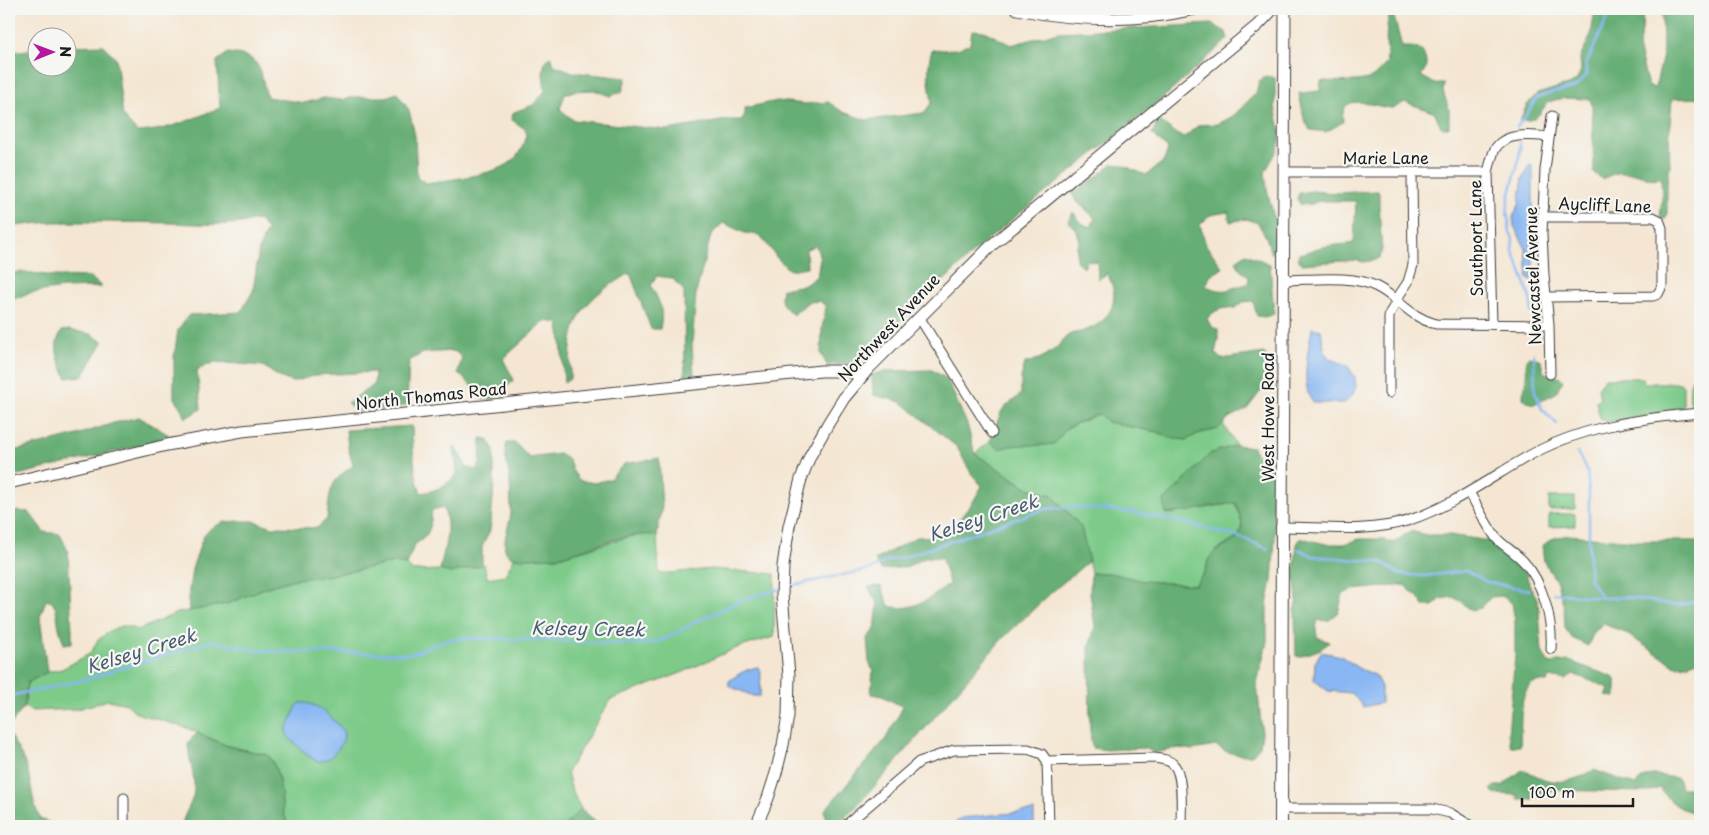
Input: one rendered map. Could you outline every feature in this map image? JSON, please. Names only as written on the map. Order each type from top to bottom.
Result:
[{"type":"main road","name":"West Howe Road","points":[[1281,826],[1282,528]]},
{"type":"street","points":[[1017,9],[1059,16],[1100,19],[1163,15],[1195,9]]},
{"type":"street","name":"Northwest Avenue","points":[[756,826],[776,774],[787,719],[789,675],[782,590],[784,557],[789,526],[801,479],[810,456],[829,422],[861,377],[918,317],[993,244],[1258,25],[1273,9]]},
{"type":"street","name":"West Howe Road","points":[[1282,528],[1285,9]]},
{"type":"street","name":"Newcastel Avenue","points":[[1550,374],[1550,325],[1543,256],[1543,217],[1548,137],[1552,116]]},
{"type":"street","name":"Southport Lane","points":[[1492,324],[1488,172],[1496,148],[1504,140],[1520,136],[1548,137]]},
{"type":"street","name":"Marie Lane","points":[[1284,172],[1488,172]]},
{"type":"street","points":[[1389,393],[1389,318],[1408,282],[1413,265],[1412,172]]},
{"type":"street","name":"Aycliff Lane","points":[[1543,217],[1653,218],[1659,220],[1662,228],[1662,286],[1658,294],[1648,296],[1547,297]]},
{"type":"street","points":[[1284,280],[1351,280],[1364,282],[1376,286],[1422,320],[1434,323],[1550,325]]},
{"type":"street","points":[[918,317],[992,433]]},
{"type":"street","name":"North Thomas Road","points":[[9,482],[167,444],[242,432],[821,371],[850,371],[861,377]]},
{"type":"street","points":[[1282,528],[1339,529],[1385,526],[1408,520],[1425,514],[1469,492],[1525,458],[1574,436],[1627,422],[1700,414]]},
{"type":"street","points":[[1469,492],[1493,533],[1524,562],[1536,580],[1550,619],[1551,649]]},
{"type":"street","points":[[845,826],[919,762],[954,750],[1028,749],[1042,754],[1047,761],[1048,826]]},
{"type":"street","points":[[1047,761],[1166,759],[1176,767],[1179,776],[1182,826]]},
{"type":"street","points":[[124,798],[124,826]]},
{"type":"street","points":[[1280,809],[1432,809],[1455,816],[1471,826]]},
{"type":"green space","points":[[1595,9],[1643,9],[1642,30],[1638,47],[1648,86],[1655,88],[1663,55],[1662,11],[1700,9],[1700,35],[1696,40],[1694,50],[1700,56],[1696,66],[1697,74],[1700,75],[1700,98],[1672,99],[1667,217],[1664,220],[1660,216],[1662,199],[1661,177],[1651,179],[1637,174],[1618,173],[1602,179],[1594,173],[1592,106],[1590,99],[1568,98],[1555,100],[1546,105],[1534,119],[1520,120],[1527,105],[1537,94],[1571,84],[1577,80],[1581,70],[1580,58],[1591,35]]},
{"type":"green space","points":[[1391,14],[1394,17],[1402,47],[1420,49],[1424,55],[1427,66],[1421,76],[1435,84],[1444,84],[1443,91],[1449,110],[1449,127],[1441,127],[1435,113],[1405,102],[1391,108],[1359,102],[1346,106],[1343,112],[1343,122],[1326,132],[1310,130],[1304,119],[1299,93],[1320,91],[1321,81],[1358,81],[1376,75],[1387,64],[1387,24]]},
{"type":"green space","points":[[1212,24],[1226,32],[1228,39],[1170,92],[973,253],[892,329],[868,357],[856,363],[827,365],[821,354],[822,328],[826,307],[820,301],[808,302],[793,315],[784,306],[782,301],[782,289],[805,285],[817,276],[820,258],[816,246],[806,249],[807,267],[789,270],[760,235],[745,233],[723,223],[711,235],[696,293],[692,345],[694,375],[685,379],[684,291],[672,278],[656,276],[651,286],[657,297],[662,317],[660,329],[651,329],[630,273],[605,288],[589,303],[582,313],[577,322],[571,343],[570,379],[564,383],[559,323],[545,321],[503,359],[514,380],[494,399],[481,399],[472,386],[458,373],[462,357],[454,351],[423,353],[409,361],[407,405],[388,409],[357,411],[347,403],[374,385],[375,372],[317,375],[292,382],[277,376],[263,366],[215,362],[197,370],[201,409],[186,418],[174,396],[174,357],[178,330],[189,315],[241,312],[253,291],[259,249],[267,229],[258,220],[225,224],[55,222],[9,226],[9,52],[28,50],[28,78],[78,78],[78,46],[103,45],[116,59],[123,116],[137,132],[169,127],[220,108],[217,61],[228,53],[253,60],[260,71],[267,97],[304,103],[324,98],[342,100],[354,97],[386,97],[397,93],[409,110],[415,136],[417,177],[426,183],[483,174],[504,167],[514,159],[521,150],[527,135],[525,129],[511,119],[514,112],[533,105],[545,91],[544,68],[545,63],[551,56],[554,65],[573,72],[626,78],[622,92],[610,96],[594,90],[574,91],[565,94],[560,109],[573,120],[667,130],[727,120],[742,120],[745,108],[777,101],[805,104],[828,102],[843,112],[867,120],[924,113],[932,102],[929,70],[932,50],[957,49],[970,44],[972,30],[984,31],[1011,45],[1059,32]]},
{"type":"green space","points":[[1267,76],[1275,78],[1275,107],[1281,134],[1278,149],[1265,172],[1277,244],[1272,254],[1266,237],[1258,223],[1246,219],[1230,222],[1228,212],[1210,215],[1200,225],[1206,245],[1223,268],[1210,276],[1206,286],[1213,289],[1227,290],[1248,284],[1249,277],[1240,270],[1236,261],[1246,254],[1270,264],[1274,314],[1265,317],[1257,316],[1253,301],[1242,302],[1236,308],[1220,309],[1207,319],[1211,326],[1218,330],[1215,353],[1221,359],[1264,353],[1270,359],[1269,367],[1262,380],[1264,387],[1247,409],[1230,417],[1218,429],[1197,434],[1186,440],[1171,438],[1158,432],[1107,422],[1099,414],[1068,427],[1054,444],[1019,445],[999,449],[990,441],[1002,410],[1021,394],[1021,378],[1025,363],[1047,355],[1071,334],[1082,332],[1101,322],[1107,316],[1113,301],[1114,292],[1107,274],[1098,279],[1097,262],[1087,260],[1084,268],[1076,261],[1077,246],[1080,240],[1075,227],[1068,221],[1073,212],[1082,224],[1091,227],[1095,218],[1075,200],[1072,193],[1112,164],[1122,165],[1146,175],[1164,161],[1168,149],[1152,134],[1158,120],[1183,138],[1199,125],[1218,124],[1233,116],[1256,93],[1259,81]]},
{"type":"green space","points":[[1313,191],[1335,193],[1378,191],[1382,250],[1380,257],[1363,262],[1357,260],[1302,264],[1298,259],[1300,254],[1321,247],[1354,243],[1356,201],[1320,201],[1308,205],[1300,204],[1297,199],[1299,193]]},
{"type":"green space","points":[[24,272],[55,276],[90,277],[102,287],[63,288],[30,293],[9,301],[9,273]]},
{"type":"green space","points":[[69,330],[91,334],[103,342],[83,376],[67,378],[57,354],[57,343],[62,331]]},
{"type":"green space","points":[[1528,357],[1540,359],[1543,365],[1543,372],[1560,377],[1563,380],[1556,393],[1534,404],[1527,402],[1523,398]]},
{"type":"green space","points":[[932,370],[947,379],[967,424],[975,454],[1028,488],[1052,495],[1081,527],[1089,561],[1053,591],[1002,639],[851,812],[838,822],[826,822],[825,810],[885,740],[903,707],[882,696],[871,694],[873,671],[869,662],[867,638],[875,629],[878,604],[868,587],[881,586],[889,606],[898,608],[914,606],[929,599],[949,584],[942,558],[927,557],[906,567],[881,570],[875,560],[916,537],[948,533],[973,502],[982,486],[971,473],[957,447],[901,402],[874,395],[871,375],[885,371]]},
{"type":"green space","points":[[1694,376],[1700,376],[1700,409],[1693,409],[1690,402],[1689,392]]},
{"type":"green space","points":[[1605,378],[1643,378],[1644,383],[1680,383],[1683,385],[1683,406],[1681,410],[1607,422],[1600,418],[1596,402],[1600,398],[1598,388]]},
{"type":"green space","points":[[1099,414],[1120,425],[1158,432],[1171,438],[1186,440],[1197,434],[1218,429],[1223,424],[1236,445],[1212,453],[1164,501],[1167,514],[1235,503],[1242,524],[1239,537],[1216,551],[1209,558],[1205,571],[1195,585],[1143,581],[1110,573],[1091,573],[1081,527],[1052,495],[1028,488],[975,454],[990,441],[999,448],[1013,445],[1053,444],[1068,427]]},
{"type":"green space","points":[[139,417],[169,435],[147,444],[9,477],[9,452]]},
{"type":"green space","points":[[412,426],[415,469],[421,493],[441,487],[457,474],[454,447],[461,454],[466,467],[475,470],[480,464],[481,438],[488,439],[494,450],[491,523],[490,530],[482,547],[482,565],[451,573],[440,570],[447,531],[446,515],[443,507],[432,510],[429,531],[424,538],[414,545],[407,565],[394,563],[325,576],[295,579],[267,587],[227,604],[189,611],[188,597],[192,569],[203,537],[211,528],[224,522],[253,521],[273,527],[317,528],[327,519],[332,488],[339,477],[353,466],[346,430]]},
{"type":"green space","points":[[507,443],[515,443],[529,458],[559,454],[569,460],[572,470],[579,480],[594,483],[610,479],[624,464],[659,458],[662,507],[657,536],[635,535],[557,557],[520,558],[508,555],[505,548],[505,538],[511,511],[510,478],[505,454]]},
{"type":"green space","points":[[1236,445],[1253,447],[1262,465],[1272,464],[1275,475],[1273,497],[1275,539],[1272,581],[1267,605],[1267,642],[1257,683],[1262,733],[1260,746],[1252,755],[1233,754],[1216,746],[1192,750],[1179,748],[1154,753],[1145,748],[1107,750],[1092,748],[1089,647],[1095,627],[1090,593],[1091,573],[1110,573],[1143,581],[1195,585],[1205,572],[1209,558],[1216,551],[1239,537],[1242,524],[1236,503],[1166,514],[1164,501],[1211,453]]},
{"type":"green space","points":[[1549,497],[1575,497],[1575,509],[1549,510]]},
{"type":"green space","points":[[18,511],[29,512],[44,532],[60,534],[68,551],[72,643],[64,644],[56,609],[52,602],[46,600],[40,616],[47,672],[27,683],[24,707],[9,727],[9,513]]},
{"type":"green space","points":[[1549,514],[1575,514],[1575,526],[1549,527]]},
{"type":"green space","points":[[1410,531],[1427,535],[1450,535],[1489,541],[1516,562],[1525,571],[1530,586],[1538,600],[1542,651],[1548,663],[1569,661],[1613,677],[1616,681],[1616,697],[1606,696],[1609,688],[1573,674],[1566,680],[1550,677],[1547,682],[1535,682],[1529,686],[1523,701],[1520,746],[1511,746],[1508,734],[1515,656],[1515,621],[1512,603],[1502,596],[1491,597],[1481,608],[1470,610],[1453,597],[1441,599],[1433,606],[1424,606],[1418,597],[1404,585],[1352,590],[1343,594],[1338,613],[1328,621],[1318,620],[1316,628],[1317,637],[1329,642],[1321,649],[1299,657],[1296,656],[1295,608],[1297,600],[1294,573],[1297,544],[1301,538],[1326,544],[1344,544],[1359,539],[1383,539],[1388,542],[1395,542]]},
{"type":"green space","points":[[650,534],[657,536],[659,574],[711,569],[775,574],[774,637],[734,649],[681,673],[610,700],[567,772],[572,791],[581,809],[564,826],[290,826],[283,810],[274,764],[268,755],[228,746],[187,728],[136,713],[127,704],[108,700],[77,709],[31,711],[24,707],[27,683],[47,672],[62,669],[91,653],[97,641],[108,632],[121,626],[138,630],[177,613],[227,604],[267,587],[295,579],[325,576],[394,563],[407,565],[413,571],[440,570],[451,573],[484,564],[487,578],[505,575],[514,558],[559,557],[628,537]]},
{"type":"green space","points":[[1569,535],[1635,541],[1700,541],[1700,660],[1676,666],[1625,633],[1604,624],[1594,632],[1588,646],[1572,638],[1565,628],[1564,607],[1557,582],[1544,562],[1542,546],[1553,538]]},
{"type":"green space","points":[[197,733],[228,746],[268,755],[274,764],[283,810],[290,826],[182,826],[194,794],[188,742]]},
{"type":"green space","points":[[9,734],[19,751],[29,775],[35,806],[40,819],[59,826],[9,826]]},
{"type":"green space","points":[[1522,770],[1551,781],[1564,781],[1576,778],[1594,770],[1635,785],[1649,776],[1657,775],[1678,778],[1681,788],[1700,788],[1700,813],[1688,811],[1677,806],[1660,788],[1648,792],[1545,790],[1538,795],[1534,795],[1533,799],[1518,799],[1518,795],[1494,794],[1491,789],[1495,786],[1502,786]]},
{"type":"green space","points":[[581,809],[602,826],[564,826]]},
{"type":"water","points":[[1530,164],[1533,168],[1533,273],[1531,281],[1528,279],[1526,249],[1514,226],[1513,217],[1519,205],[1523,178]]},
{"type":"water","points":[[1312,328],[1321,330],[1325,353],[1330,359],[1347,365],[1355,377],[1356,389],[1345,403],[1314,403],[1309,397],[1306,367]]},
{"type":"water","points":[[1321,652],[1341,656],[1358,668],[1375,675],[1381,687],[1381,703],[1363,707],[1352,693],[1328,691],[1314,680],[1315,663]]},
{"type":"water","points":[[758,667],[761,672],[760,696],[753,696],[729,686],[729,681],[736,676],[746,670]]},
{"type":"water","points":[[300,703],[313,705],[329,715],[343,731],[344,739],[339,748],[325,760],[314,760],[287,735],[287,729]]},
{"type":"water","points":[[1034,811],[1034,826],[952,826],[961,818]]},
{"type":"waterway","points":[[1517,127],[1536,98],[1573,88],[1580,83],[1586,75],[1586,65],[1607,18],[1617,9]]},
{"type":"waterway","points":[[1520,142],[1520,151],[1507,210],[1510,233],[1513,239],[1512,250],[1528,291],[1531,313]]},
{"type":"waterway","points":[[1534,354],[1535,392],[1542,409],[1557,424]]},
{"type":"waterway","points":[[1577,452],[1587,471],[1590,580],[1602,598]]},
{"type":"waterway","name":"Kelsey Creek","points":[[785,587],[871,569],[887,561],[901,558],[1045,509],[1073,507],[1131,512],[1182,522],[1239,537],[1268,549]]},
{"type":"waterway","name":"Kelsey Creek","points":[[1298,549],[1313,556],[1382,562],[1399,574],[1424,576],[1467,571],[1487,582],[1529,590]]},
{"type":"waterway","name":"Kelsey Creek","points":[[9,696],[80,681],[211,641],[259,651],[409,654],[445,640],[468,638],[612,644],[651,643],[666,639],[697,621],[747,598],[780,589]]},
{"type":"waterway","name":"Kelsey Creek","points":[[1554,593],[1606,598],[1625,597],[1673,605],[1687,604],[1700,600]]}]
